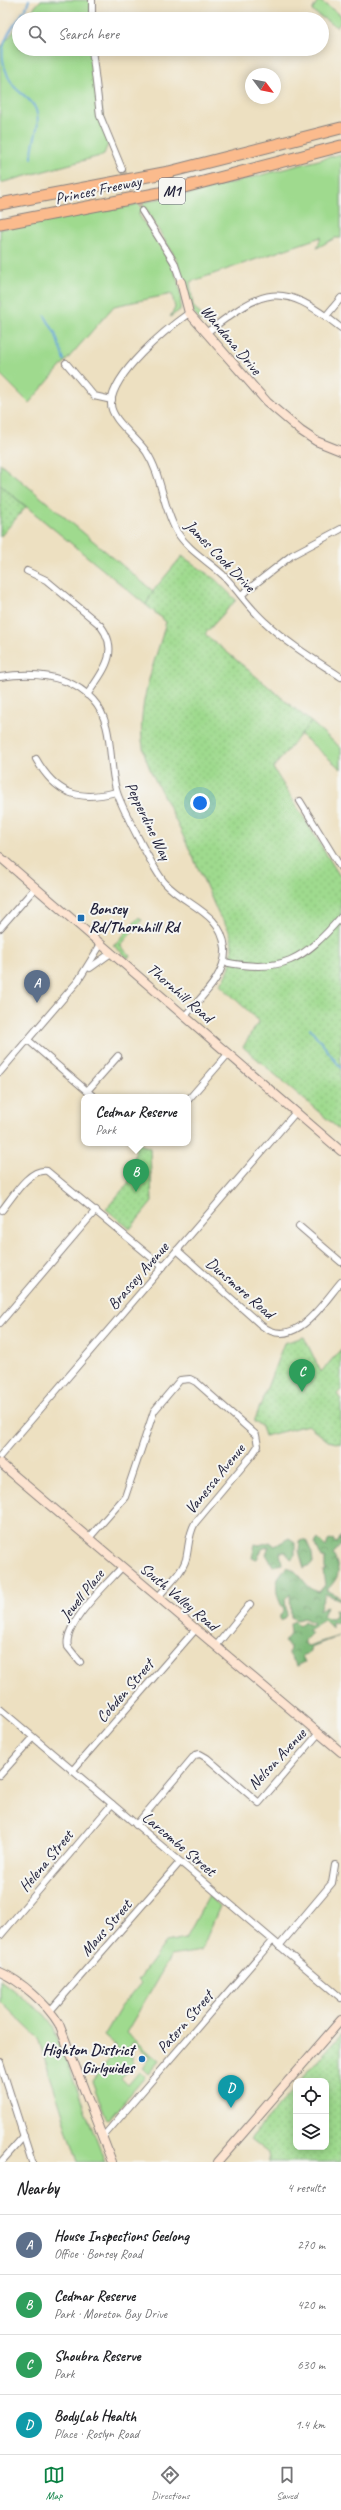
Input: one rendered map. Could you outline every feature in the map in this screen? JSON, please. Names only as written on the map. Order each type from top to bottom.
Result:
[{"type":"highway","name":"Princes Freeway","points":[[0,204],[170,172],[341,128]]},
{"type":"highway","name":"Princes Freeway","points":[[0,224],[158,194],[341,146]]},
{"type":"street","points":[[92,0],[92,12]]},
{"type":"street","points":[[93,56],[100,116],[122,169]]},
{"type":"street","name":"Wandana Drive","points":[[142,211],[174,262],[189,313],[278,414],[316,441],[341,451]]},
{"type":"street","points":[[206,333],[245,304],[266,297],[282,295],[299,299],[326,316],[341,328]]},
{"type":"street","points":[[326,316],[341,298]]},
{"type":"street","points":[[66,363],[94,396],[112,400],[117,388],[141,353],[189,313]]},
{"type":"street","name":"James Cook Drive","points":[[112,400],[116,418],[137,438],[148,455],[166,510],[178,534],[242,595],[255,613],[277,633],[341,677]]},
{"type":"street","points":[[242,595],[292,555],[341,529]]},
{"type":"street","points":[[27,572],[46,580],[100,625],[106,633],[110,647],[107,662],[88,695]]},
{"type":"street","name":"Pepperdine Way","points":[[0,677],[35,674],[55,678],[88,695],[102,713],[108,727],[110,764],[116,792],[164,883],[202,910],[217,925],[224,941],[224,962],[217,977],[185,1016]]},
{"type":"street","points":[[36,759],[45,774],[57,784],[76,795],[94,797],[116,792]]},
{"type":"street","points":[[300,801],[341,868]]},
{"type":"street","name":"Thornhill Road","points":[[0,857],[341,1151]]},
{"type":"street","points":[[0,928],[36,887]]},
{"type":"street","points":[[224,962],[263,966],[297,958],[316,944],[341,917]]},
{"type":"street","points":[[78,981],[101,944]]},
{"type":"street","points":[[0,1072],[78,981],[97,962],[111,952]]},
{"type":"street","points":[[28,1040],[90,1094]]},
{"type":"street","points":[[191,1097],[228,1054]]},
{"type":"street","points":[[87,1091],[118,1056]]},
{"type":"street","name":"Brassey Avenue","points":[[0,1456],[296,1112]]},
{"type":"street","points":[[1,1210],[28,1179],[42,1170],[52,1174],[163,1267]]},
{"type":"street","points":[[0,1323],[96,1210]]},
{"type":"street","points":[[299,1226],[341,1262]]},
{"type":"street","name":"Dunsmore Road","points":[[178,1250],[261,1324],[273,1332],[287,1333],[299,1329],[341,1282]]},
{"type":"street","name":"Vanessa Avenue","points":[[89,1538],[125,1497],[158,1404],[180,1380],[190,1379],[196,1382],[256,1435],[258,1446],[195,1523],[190,1531],[184,1564],[158,1597]]},
{"type":"street","name":"South Valley Road","points":[[1,1465],[341,1752]]},
{"type":"street","name":"Jewell Place","points":[[80,1662],[68,1647],[69,1632],[77,1619],[122,1567]]},
{"type":"street","points":[[216,1646],[250,1604]]},
{"type":"street","name":"Cobden Street","points":[[72,1771],[196,1629]]},
{"type":"street","name":"Larcombe Street","points":[[0,1709],[341,1998]]},
{"type":"street","name":"Nelson Avenue","points":[[136,1825],[195,1755],[200,1754],[207,1758],[259,1803],[319,1733]]},
{"type":"street","points":[[0,1775],[33,1738]]},
{"type":"street","name":"Helena Street","points":[[0,1936],[112,1804]]},
{"type":"street","name":"Maus Street","points":[[50,2011],[180,1862]]},
{"type":"street","points":[[279,1946],[332,1883],[335,1865]]},
{"type":"street","name":"Patern Street","points":[[102,2138],[272,1941]]},
{"type":"street","points":[[0,1972],[11,1977],[50,2011],[64,2034],[112,2162]]},
{"type":"street","points":[[218,2162],[341,2020]]},
{"type":"street","points":[[0,2062],[32,2162]]},
{"type":"street","points":[[1,2162],[24,2136]]},
{"type":"green space","points":[[41,0],[92,0],[91,12],[30,12]]},
{"type":"green space","points":[[318,0],[341,15],[341,22],[337,27],[329,22],[329,12],[312,11]]},
{"type":"green space","points":[[12,33],[12,56],[92,56],[108,144],[104,154],[0,183],[0,48]]},
{"type":"green space","points":[[341,154],[341,238],[335,238],[317,248],[321,237],[190,282],[193,306],[209,324],[200,320],[190,308],[177,260],[146,210],[138,213],[168,258],[174,271],[181,296],[180,310],[170,317],[175,308],[172,294],[114,306],[29,403],[0,374],[0,229],[129,206],[182,193],[182,196]]},
{"type":"green space","points":[[0,463],[153,591],[146,605],[0,485]]},
{"type":"green space","points":[[0,485],[26,507],[0,537]]},
{"type":"green space","points":[[182,556],[216,580],[236,600],[205,634],[311,722],[273,768],[341,878],[341,1131],[243,1047],[259,1021],[220,985],[227,975],[231,963],[232,944],[230,933],[219,915],[188,846],[152,775],[143,749],[141,725],[145,695],[166,622],[146,605],[153,591]]},
{"type":"green space","points":[[311,722],[341,748],[341,769],[300,734]]},
{"type":"green space","points":[[139,917],[142,920],[120,946],[130,955],[128,958],[113,945],[116,944]]},
{"type":"green space","points":[[136,1146],[145,1146],[150,1148],[152,1202],[130,1229],[106,1209],[129,1182]]},
{"type":"green space","points":[[304,1337],[321,1372],[341,1349],[341,1390],[337,1394],[341,1400],[341,1444],[328,1441],[308,1425],[265,1436],[262,1426],[254,1422],[284,1343]]},
{"type":"green space","points":[[341,1536],[341,1545],[333,1554],[337,1565],[338,1574],[335,1581],[327,1590],[341,1598],[341,1600],[325,1594],[319,1610],[327,1606],[323,1616],[331,1619],[335,1617],[335,1610],[341,1611],[341,1617],[338,1619],[341,1620],[341,1624],[332,1622],[332,1628],[324,1620],[308,1630],[311,1634],[305,1640],[305,1644],[308,1646],[339,1636],[311,1647],[309,1653],[302,1656],[305,1662],[297,1666],[289,1654],[290,1647],[284,1642],[291,1633],[290,1624],[294,1621],[299,1626],[304,1621],[310,1625],[313,1623],[304,1618],[296,1620],[291,1617],[290,1594],[285,1599],[287,1616],[282,1621],[280,1619],[280,1615],[284,1610],[277,1593],[277,1582],[282,1572],[287,1567],[296,1572],[310,1587],[319,1592],[325,1585],[323,1571],[325,1571],[325,1558],[322,1558],[315,1543],[318,1539],[326,1547],[328,1541],[333,1539],[335,1543],[338,1542]]},
{"type":"green space","points":[[289,1538],[295,1542],[295,1556],[291,1559],[285,1552],[280,1552],[282,1564],[273,1566],[266,1554],[269,1546],[262,1549],[257,1559],[252,1558],[255,1544],[259,1545],[270,1542],[275,1546]]},
{"type":"green space","points":[[306,1540],[312,1553],[313,1563],[304,1568],[299,1551],[300,1541]]},
{"type":"green space","points":[[209,1896],[220,1906],[201,1951],[171,1956],[126,2033],[159,2061],[148,2074],[142,2068],[151,2057],[133,2042],[129,2048],[133,2051],[133,2066],[121,2078],[128,2085],[139,2072],[145,2077],[109,2119],[106,2118],[92,2081],[118,2048],[104,2036],[121,2007],[141,1983],[138,1980],[166,1942],[186,1938]]},
{"type":"green space","points":[[0,1980],[45,2015],[53,2027],[105,2162],[78,2162],[38,2038],[0,2001]]},
{"type":"green space","points":[[341,2034],[341,2162],[269,2162],[268,2153],[250,2139],[293,2089],[293,2150],[329,2150],[329,2078],[303,2078]]},
{"type":"waterway","points":[[23,12],[29,0]]},
{"type":"waterway","points":[[12,28],[5,41],[3,57],[6,72],[10,81],[32,102],[38,116],[32,158]]},
{"type":"waterway","points":[[45,316],[55,333],[64,360]]},
{"type":"waterway","points":[[310,1028],[341,1068]]},
{"type":"tunnel","points":[[122,169],[142,211]]},
{"type":"place","name":"Bonsey Rd/Thornhill Rd","points":[[81,918]]},
{"type":"place","name":"House Inspections Geelong","points":[[37,1003]]},
{"type":"place","name":"Cedmar Reserve","points":[[136,1192]]},
{"type":"place","name":"Shoubra Reserve","points":[[302,1392]]},
{"type":"place","name":"Highton District Girlguides","points":[[142,2059]]},
{"type":"place","name":"BodyLab Health","points":[[231,2108]]}]
